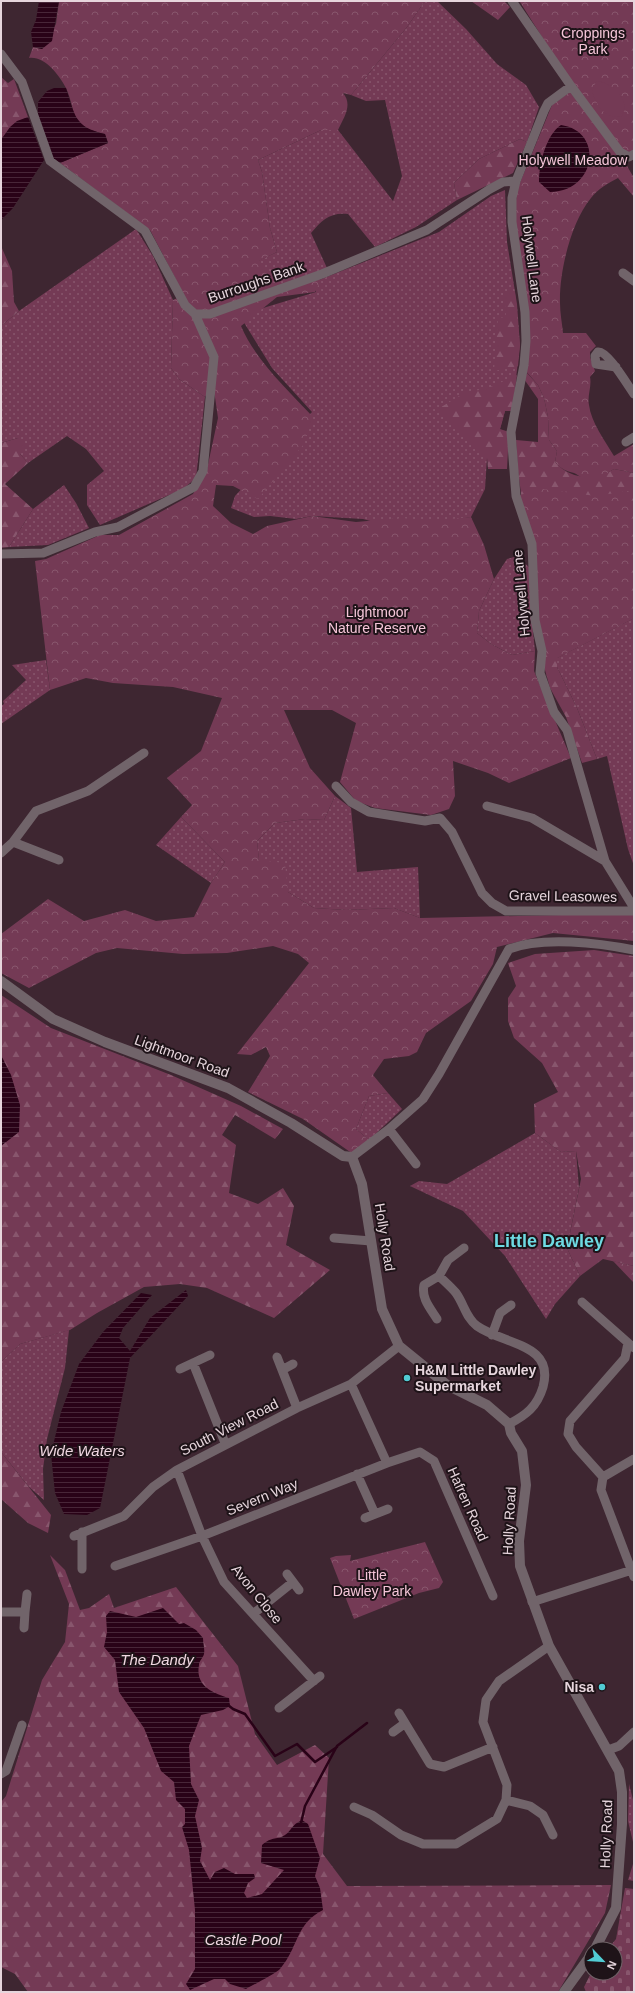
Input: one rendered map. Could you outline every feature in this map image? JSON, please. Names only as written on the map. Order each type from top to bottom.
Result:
[{"type":"street","points":[[512,1],[571,86],[620,152],[629,157],[634,154]]},
{"type":"street","name":"Burroughs Bank","points":[[1,54],[22,82],[50,161],[145,231],[185,304],[195,314],[210,314],[322,274],[427,230],[490,188],[503,182],[516,181]]},
{"type":"street","name":"Holywell Lane","points":[[571,86],[548,103],[516,181],[512,198],[512,222],[525,312],[526,341],[524,364],[511,432],[516,496],[532,544],[535,620],[542,652],[540,673],[554,712],[567,730],[605,861],[634,908]]},
{"type":"street","points":[[623,273],[634,279]]},
{"type":"street","points":[[1,554],[43,553],[95,532],[118,527],[194,487],[203,471],[214,357],[195,314]]},
{"type":"street","points":[[616,367],[634,394]]},
{"type":"street","points":[[626,442],[634,437]]},
{"type":"street","points":[[1,853],[13,842],[36,811],[88,791],[144,753]]},
{"type":"street","name":"Gravel Leasowes","points":[[336,786],[351,802],[369,812],[425,821],[440,818],[452,832],[482,893],[492,903],[506,911],[634,911]]},
{"type":"street","points":[[487,806],[532,818],[605,861]]},
{"type":"street","points":[[13,842],[59,860]]},
{"type":"street","points":[[352,1158],[389,1129],[423,1099],[439,1074],[509,949],[525,943],[599,943],[634,950]]},
{"type":"street","name":"Lightmoor Road","points":[[1,981],[53,1019],[105,1042],[228,1088],[291,1123],[343,1156],[352,1158]]},
{"type":"street","points":[[389,1129],[416,1164]]},
{"type":"street","name":"Holly Road","points":[[352,1158],[362,1184],[382,1309],[399,1346],[447,1385],[487,1405],[509,1424],[511,1433],[522,1451],[526,1485],[519,1542],[520,1566],[549,1646],[582,1708],[619,1771],[622,1792],[619,1880],[616,1908],[599,1941]]},
{"type":"street","points":[[334,1238],[371,1241]]},
{"type":"street","points":[[437,1319],[425,1300],[422,1292],[424,1285],[439,1276],[448,1260],[464,1248]]},
{"type":"street","points":[[439,1276],[455,1292],[470,1319],[477,1326],[492,1335],[529,1349],[537,1354],[544,1370],[544,1384],[535,1406],[523,1416],[509,1424]]},
{"type":"street","points":[[582,1302],[631,1346],[626,1358],[570,1421],[568,1434],[576,1447],[603,1477]]},
{"type":"street","points":[[492,1335],[500,1313],[511,1305]]},
{"type":"street","name":"South View Road","points":[[82,1569],[78,1534],[124,1516],[153,1487],[177,1470],[225,1443],[351,1384],[399,1346]]},
{"type":"street","points":[[180,1368],[210,1355]]},
{"type":"street","points":[[277,1357],[297,1408]]},
{"type":"street","points":[[193,1363],[225,1443]]},
{"type":"street","points":[[282,1370],[293,1364]]},
{"type":"street","points":[[351,1384],[387,1462]]},
{"type":"street","name":"Severn Way","points":[[115,1566],[202,1536],[387,1462],[420,1452]]},
{"type":"street","name":"Hafren Road","points":[[420,1452],[434,1460],[493,1596]]},
{"type":"street","points":[[603,1477],[634,1459]]},
{"type":"street","name":"Avon Close","points":[[177,1470],[202,1536],[224,1582],[253,1614],[317,1679],[279,1708]]},
{"type":"street","points":[[357,1474],[375,1514]]},
{"type":"street","points":[[532,1602],[633,1574],[601,1490],[603,1477]]},
{"type":"street","points":[[365,1518],[388,1509]]},
{"type":"street","points":[[287,1574],[299,1590]]},
{"type":"street","points":[[253,1614],[293,1582]]},
{"type":"street","points":[[24,1628],[27,1594]]},
{"type":"street","points":[[1,1612],[25,1612]]},
{"type":"street","points":[[354,1807],[372,1815],[401,1835],[423,1844],[456,1844],[497,1819],[506,1800],[506,1785],[483,1722],[486,1700],[499,1681],[549,1646]]},
{"type":"street","points":[[399,1713],[404,1724],[430,1764],[444,1767],[493,1747]]},
{"type":"street","points":[[393,1732],[404,1724]]},
{"type":"street","points":[[1,1774],[6,1771],[22,1725]]},
{"type":"street","points":[[608,1750],[619,1746],[634,1732]]},
{"type":"street","points":[[506,1800],[530,1806],[543,1815],[553,1835]]},
{"type":"street","points":[[564,1992],[583,1966]]},
{"type":"green space","name":"Lightmoor Nature Reserve","points":[[59,1],[425,1],[407,27],[351,95],[343,93],[346,98],[347,107],[345,116],[338,130],[321,130],[258,160],[262,172],[270,228],[277,252],[259,261],[272,288],[311,274],[321,280],[315,292],[277,297],[241,326],[247,339],[264,363],[313,417],[304,444],[258,499],[233,486],[216,485],[213,506],[231,523],[253,534],[267,526],[312,516],[356,522],[401,518],[433,521],[471,517],[484,545],[494,579],[479,611],[477,633],[491,644],[512,655],[535,651],[534,671],[571,758],[509,783],[488,773],[453,761],[455,796],[449,809],[431,815],[375,808],[356,801],[340,782],[356,723],[332,710],[284,710],[310,768],[335,796],[324,820],[305,819],[275,823],[257,841],[259,860],[285,863],[288,892],[314,908],[346,910],[394,908],[420,918],[634,915],[634,941],[553,933],[497,947],[493,964],[471,1001],[426,1033],[417,1052],[409,1056],[384,1059],[373,1075],[388,1093],[369,1096],[356,1129],[369,1140],[353,1154],[303,1119],[248,1092],[270,1056],[266,1047],[251,1055],[237,1054],[309,963],[298,954],[273,946],[227,953],[183,954],[117,948],[96,953],[29,988],[1,973],[1,934],[48,899],[84,921],[125,910],[156,921],[194,917],[211,883],[225,862],[181,817],[192,805],[167,778],[201,751],[222,698],[173,687],[113,683],[86,678],[50,690],[35,561],[46,559],[100,535],[119,535],[193,494],[207,469],[218,418],[213,383],[205,397],[179,379],[171,368],[173,300],[184,295],[150,230],[60,163],[108,143],[105,134],[86,128],[79,124],[66,88],[51,67],[41,60],[29,58],[33,47],[42,49],[56,24]]},
{"type":"green space","points":[[425,1],[437,1],[466,29],[497,64],[526,85],[539,107],[527,142],[520,139],[479,159],[454,183],[457,200],[416,227],[375,247],[348,214],[336,214],[327,218],[311,233],[327,268],[272,289],[258,261],[277,252],[270,228],[262,172],[258,160],[321,130],[338,130],[393,201],[402,176],[385,100],[366,101],[351,95],[407,27]]},
{"type":"green space","points":[[471,1],[504,1],[510,7],[498,20]]},
{"type":"green space","name":"Croppings Park","points":[[634,1],[634,153],[626,154],[573,86],[520,2]]},
{"type":"green space","points":[[1,77],[8,83],[14,79],[28,117],[19,121],[13,126],[1,140]]},
{"type":"green space","points":[[599,81],[610,86],[620,94],[624,105],[622,116],[616,117],[606,114],[599,106],[592,91],[596,82]]},
{"type":"green space","name":"Holywell Meadow","points":[[570,92],[623,159],[634,178],[634,197],[618,178],[603,186],[591,198],[584,208],[572,234],[564,262],[560,291],[563,333],[586,333],[596,346],[590,352],[590,357],[595,371],[590,377],[589,405],[592,418],[614,456],[634,444],[634,473],[614,469],[595,479],[582,478],[575,473],[564,469],[555,462],[557,451],[549,440],[548,417],[544,398],[538,385],[524,369],[515,210],[517,190],[552,105]]},
{"type":"green space","points":[[520,139],[527,142],[513,173],[457,200],[454,183],[479,159]]},
{"type":"green space","points":[[505,190],[507,242],[517,304],[520,345],[512,411],[505,411],[500,429],[487,458],[485,489],[471,517],[400,529],[363,519],[312,516],[296,519],[270,516],[254,517],[231,508],[235,496],[312,412],[272,368],[243,321],[253,311],[316,292],[314,282],[439,232],[491,196]]},
{"type":"green space","points":[[136,229],[153,256],[173,300],[171,368],[179,379],[205,397],[196,478],[183,489],[100,525],[87,505],[87,485],[104,471],[86,449],[67,436],[28,463],[20,454],[18,438],[1,443],[1,326],[19,311]]},
{"type":"green space","points":[[1,246],[12,271],[14,302],[19,311],[1,326]]},
{"type":"green space","points":[[504,292],[515,293],[520,345],[518,366],[494,371],[498,318],[506,317]]},
{"type":"green space","points":[[527,373],[538,385],[544,398],[548,417],[549,440],[557,451],[555,462],[561,468],[583,477],[599,476],[614,469],[634,473],[634,618],[557,658],[557,667],[577,708],[597,759],[582,763],[566,717],[550,688],[545,670],[518,471],[516,440],[538,442],[538,399],[524,379]]},
{"type":"green space","points":[[517,375],[512,411],[505,411],[500,429],[509,432],[507,469],[488,469],[487,458],[438,409],[466,392],[486,389]]},
{"type":"green space","points":[[18,438],[24,444],[20,454],[28,463],[5,484],[33,509],[9,547],[1,548],[1,443]]},
{"type":"green space","points":[[64,485],[76,503],[89,528],[48,545],[9,547],[33,509]]},
{"type":"green space","points":[[542,489],[596,496],[634,490],[634,618],[557,658],[542,651],[532,544],[516,496]]},
{"type":"green space","points":[[514,557],[519,558],[530,568],[530,604],[535,651],[512,655],[491,644],[477,633],[479,611],[494,579],[507,559]]},
{"type":"green space","points":[[634,618],[634,866],[628,849],[607,756],[597,759],[577,708],[557,667],[557,658]]},
{"type":"green space","points":[[46,660],[50,690],[1,724],[1,706],[4,704],[3,701],[26,680],[12,665]]},
{"type":"green space","points":[[335,796],[351,808],[357,872],[418,867],[420,918],[394,908],[346,910],[314,908],[288,892],[259,861],[257,841],[275,823],[305,819],[324,820]]},
{"type":"green space","points":[[181,817],[225,862],[211,883],[156,845]]},
{"type":"green space","points":[[594,950],[634,956],[634,1266],[603,1259],[580,1276],[567,1248],[581,1179],[576,1151],[561,1152],[535,1133],[534,1104],[558,1092],[542,1063],[514,1038],[508,1021],[508,998],[516,986],[508,963],[535,954]]},
{"type":"green space","points":[[1,995],[51,1028],[171,1075],[241,1106],[283,1129],[275,1139],[235,1115],[222,1135],[236,1145],[229,1193],[258,1204],[283,1188],[294,1206],[286,1245],[330,1270],[274,1318],[207,1288],[180,1284],[144,1287],[70,1330],[20,1344],[1,1362]]},
{"type":"green space","points":[[388,1093],[402,1109],[369,1140],[356,1129],[369,1096]]},
{"type":"green space","points":[[535,1133],[561,1152],[576,1151],[579,1188],[567,1248],[580,1276],[555,1304],[546,1319],[505,1256],[463,1211],[410,1186],[419,1181],[447,1184]]},
{"type":"green space","points":[[613,1261],[634,1266],[634,1283]]},
{"type":"green space","points":[[69,1330],[65,1368],[47,1439],[43,1469],[44,1500],[29,1487],[1,1452],[1,1362],[20,1344]]},
{"type":"green space","points":[[1,1452],[51,1515],[48,1533],[28,1523],[1,1499]]},
{"type":"green space","name":"Little Dawley Park","points":[[425,1542],[443,1582],[439,1588],[419,1593],[354,1619],[330,1558],[351,1555],[350,1561]]},
{"type":"green space","points":[[50,1555],[65,1570],[80,1610],[89,1608],[109,1594],[114,1608],[176,1587],[238,1666],[255,1734],[277,1765],[315,1745],[329,1758],[323,1854],[347,1886],[611,1885],[605,1913],[588,1941],[583,1941],[583,1950],[558,1992],[28,1992],[15,1974],[1,1967],[1,1802],[6,1796],[42,1680],[65,1642],[69,1604]]},
{"type":"green space","points":[[629,1784],[634,1804],[634,1881],[628,1880],[633,1864],[633,1842],[628,1821]]},
{"type":"green space","points":[[625,1888],[634,1889],[634,1992],[586,1992],[584,1987],[587,1981],[623,1981],[623,1941],[614,1941]]},
{"type":"water","points":[[39,1],[59,1],[52,41],[42,49],[33,47],[31,32],[36,20]]},
{"type":"water","points":[[54,88],[66,88],[77,118],[87,128],[105,134],[108,143],[60,163],[53,158],[38,118],[38,102],[47,91]]},
{"type":"water","points":[[28,117],[44,160],[13,208],[1,220],[1,140],[10,127],[17,121]]},
{"type":"water","points":[[561,125],[575,130],[584,138],[589,149],[589,160],[585,172],[578,182],[566,189],[550,192],[539,182],[540,167],[547,143]]},
{"type":"water","points":[[1,1055],[11,1075],[20,1105],[19,1132],[1,1146]]},
{"type":"water","name":"Wide Waters","points":[[186,1290],[188,1296],[130,1358],[100,1508],[87,1515],[64,1514],[55,1493],[51,1454],[61,1412],[79,1364],[103,1332],[141,1293],[152,1295],[123,1328],[119,1338],[130,1351],[150,1318]]},
{"type":"water","points":[[163,1608],[179,1624],[184,1623],[196,1630],[203,1638],[204,1652],[199,1664],[198,1672],[200,1678],[206,1688],[229,1698],[230,1706],[223,1710],[201,1715],[189,1746],[191,1784],[199,1800],[195,1816],[202,1848],[200,1861],[210,1880],[215,1872],[224,1868],[235,1874],[254,1874],[255,1878],[248,1883],[244,1893],[247,1898],[262,1894],[284,1870],[261,1863],[262,1845],[269,1840],[285,1835],[302,1820],[308,1824],[320,1858],[315,1876],[320,1888],[323,1910],[307,1922],[298,1936],[286,1961],[280,1969],[246,1989],[230,1984],[225,1979],[214,1979],[190,1990],[186,1984],[195,1969],[195,1910],[189,1850],[182,1827],[185,1824],[185,1809],[176,1800],[174,1782],[161,1771],[144,1728],[119,1692],[115,1660],[104,1647],[107,1632],[106,1616],[110,1611],[136,1617]]},
{"type":"waterway","points":[[228,1705],[245,1714],[275,1756],[297,1744],[315,1762],[337,1747]]},
{"type":"waterway","points":[[301,1823],[305,1806],[337,1746],[367,1723]]},
{"type":"place","name":"H&M Little Dawley Supermarket","points":[[407,1378]]},
{"type":"place","name":"Nisa","points":[[602,1687]]},
{"type":"district","name":"Little Dawley","points":[[549,1241]]},
{"type":"water label","name":"The Dandy","points":[[157,1660]]},
{"type":"water label","name":"Castle Pool","points":[[243,1940]]}]
